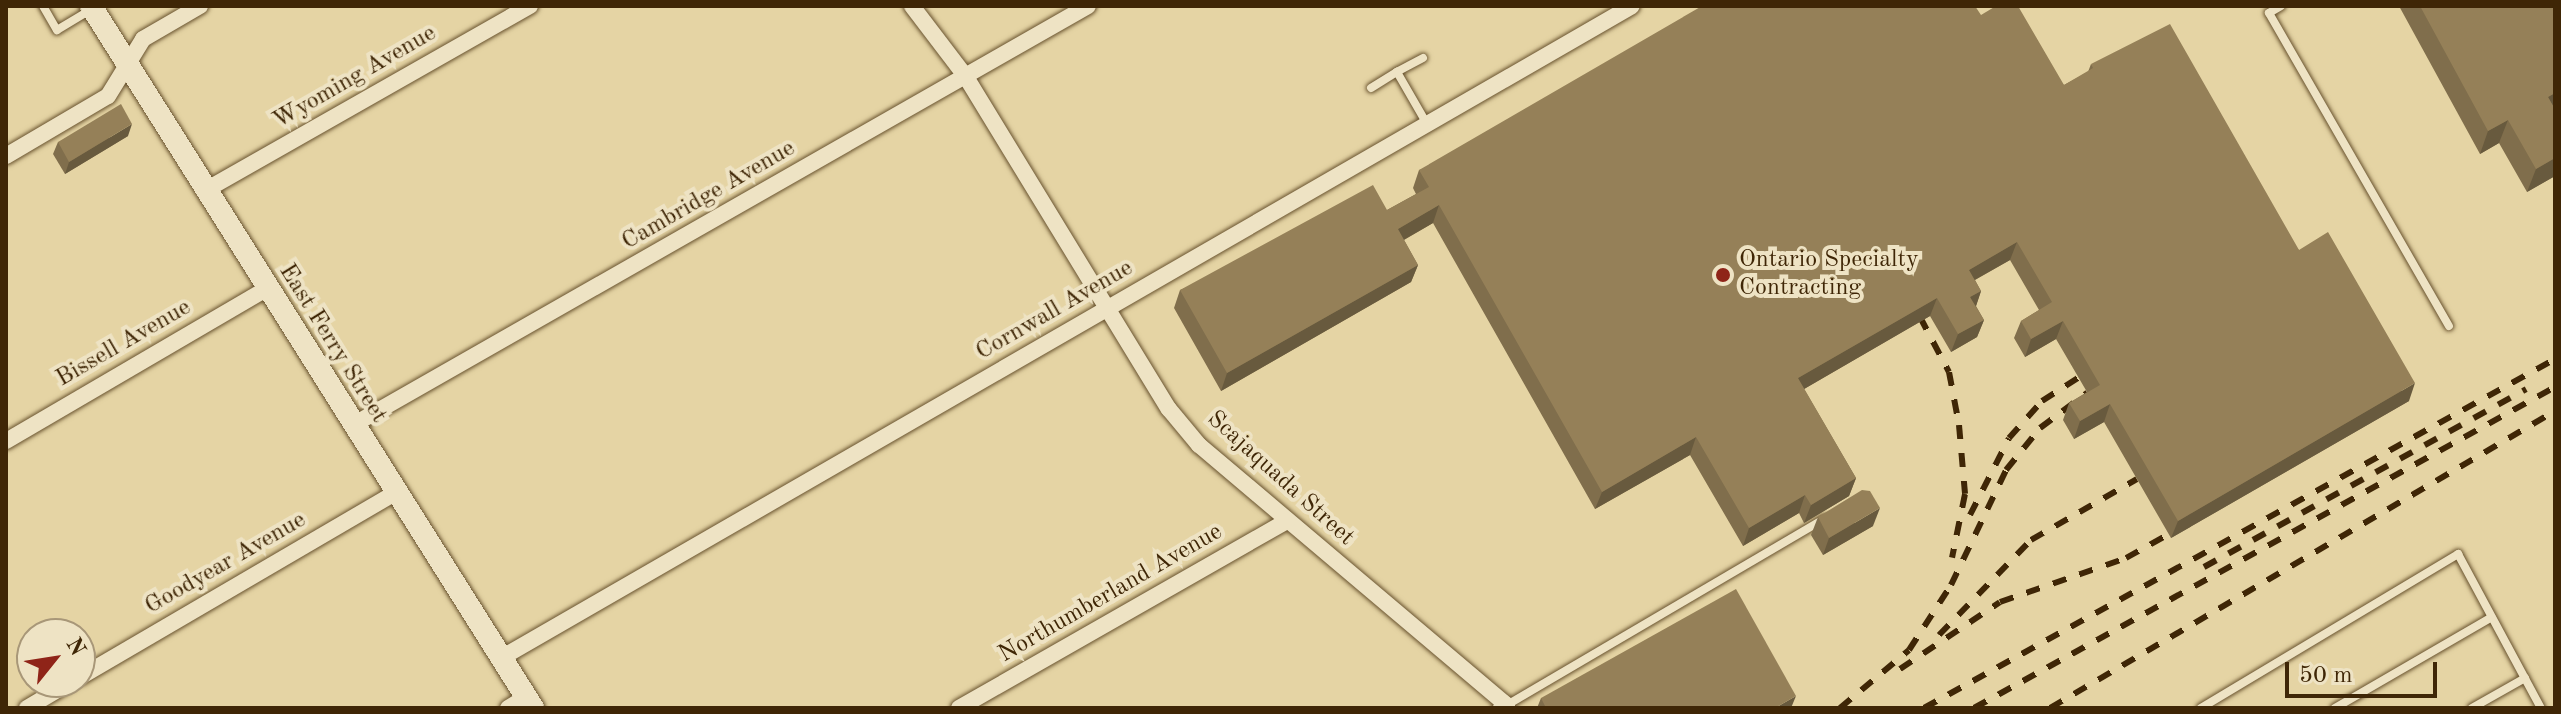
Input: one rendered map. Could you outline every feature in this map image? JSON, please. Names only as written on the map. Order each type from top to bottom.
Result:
[{"type":"street","points":[[6,156],[108,96],[143,39],[200,6]]},
{"type":"street","name":"Wyoming Avenue","points":[[204,191],[530,6]]},
{"type":"street","name":"Scajaquada Street","points":[[912,6],[966,77],[1169,409],[1199,445],[1504,706]]},
{"type":"street","name":"Cambridge Avenue","points":[[353,425],[1088,6]]},
{"type":"street","name":"Cornwall Avenue","points":[[501,658],[1632,6]]},
{"type":"street","name":"East Ferry Street","points":[[92,7],[125,66],[501,658],[522,704]]},
{"type":"street","name":"Bissell Avenue","points":[[6,441],[266,289]]},
{"type":"street","name":"Goodyear Avenue","points":[[96,668],[396,492]]},
{"type":"street","name":"Northumberland Avenue","points":[[959,708],[1287,521]]},
{"type":"lane","points":[[43,6],[57,30],[92,7]]},
{"type":"lane","points":[[2281,6],[2267,9],[2449,326]]},
{"type":"lane","points":[[1371,88],[1423,58]]},
{"type":"lane","points":[[1397,72],[1427,124]]},
{"type":"lane","points":[[1504,706],[1831,515]]},
{"type":"lane","points":[[2201,708],[2458,554],[2541,708]]},
{"type":"lane","points":[[2335,708],[2492,617]]},
{"type":"lane","points":[[2472,708],[2525,678]]},
{"type":"building","name":"Ontario Specialty Contracting","points":[[1702,6],[1975,6],[1981,15],[1996,6],[2018,6],[2064,85],[2093,68],[2091,64],[2170,24],[2299,250],[2328,232],[2415,383],[2178,521],[2110,404],[2080,421],[2069,403],[2100,385],[2063,321],[2031,339],[2021,321],[2052,302],[2017,242],[1969,270],[1981,291],[1970,297],[1984,320],[1958,334],[1937,298],[1798,378],[1856,478],[1811,505],[1805,495],[1749,528],[1696,437],[1602,492],[1439,205],[1398,229],[1418,265],[1227,373],[1180,290],[1373,185],[1387,210],[1429,187],[1419,170]]},
{"type":"building","points":[[2420,6],[2555,6],[2555,93],[2548,97],[2555,109],[2555,158],[2536,169],[2508,120],[2488,131]]},
{"type":"building","points":[[121,104],[132,124],[69,162],[58,142]]},
{"type":"building","points":[[1862,490],[1870,491],[1880,508],[1829,538],[1818,517]]},
{"type":"building","points":[[1736,589],[1796,696],[1775,708],[1546,708],[1541,698]]},
{"type":"railway","points":[[1920,317],[1949,372],[1959,425],[1965,494],[1952,558]]},
{"type":"railway","points":[[1924,708],[2555,359]]},
{"type":"railway","points":[[1970,515],[2009,438],[2042,401],[2078,378]]},
{"type":"railway","points":[[1974,708],[2555,387]]},
{"type":"railway","points":[[2204,567],[2526,389]]},
{"type":"railway","points":[[1840,708],[1909,650],[1951,585],[2006,470],[2040,428],[2087,393]]},
{"type":"railway","points":[[2050,708],[2555,411]]},
{"type":"railway","points":[[1939,635],[2031,540],[2137,479]]},
{"type":"railway","points":[[1900,669],[2000,602],[2126,558],[2169,534]]},
{"type":"place","name":"Ontario Specialty Contracting","points":[[1723,275]]}]
